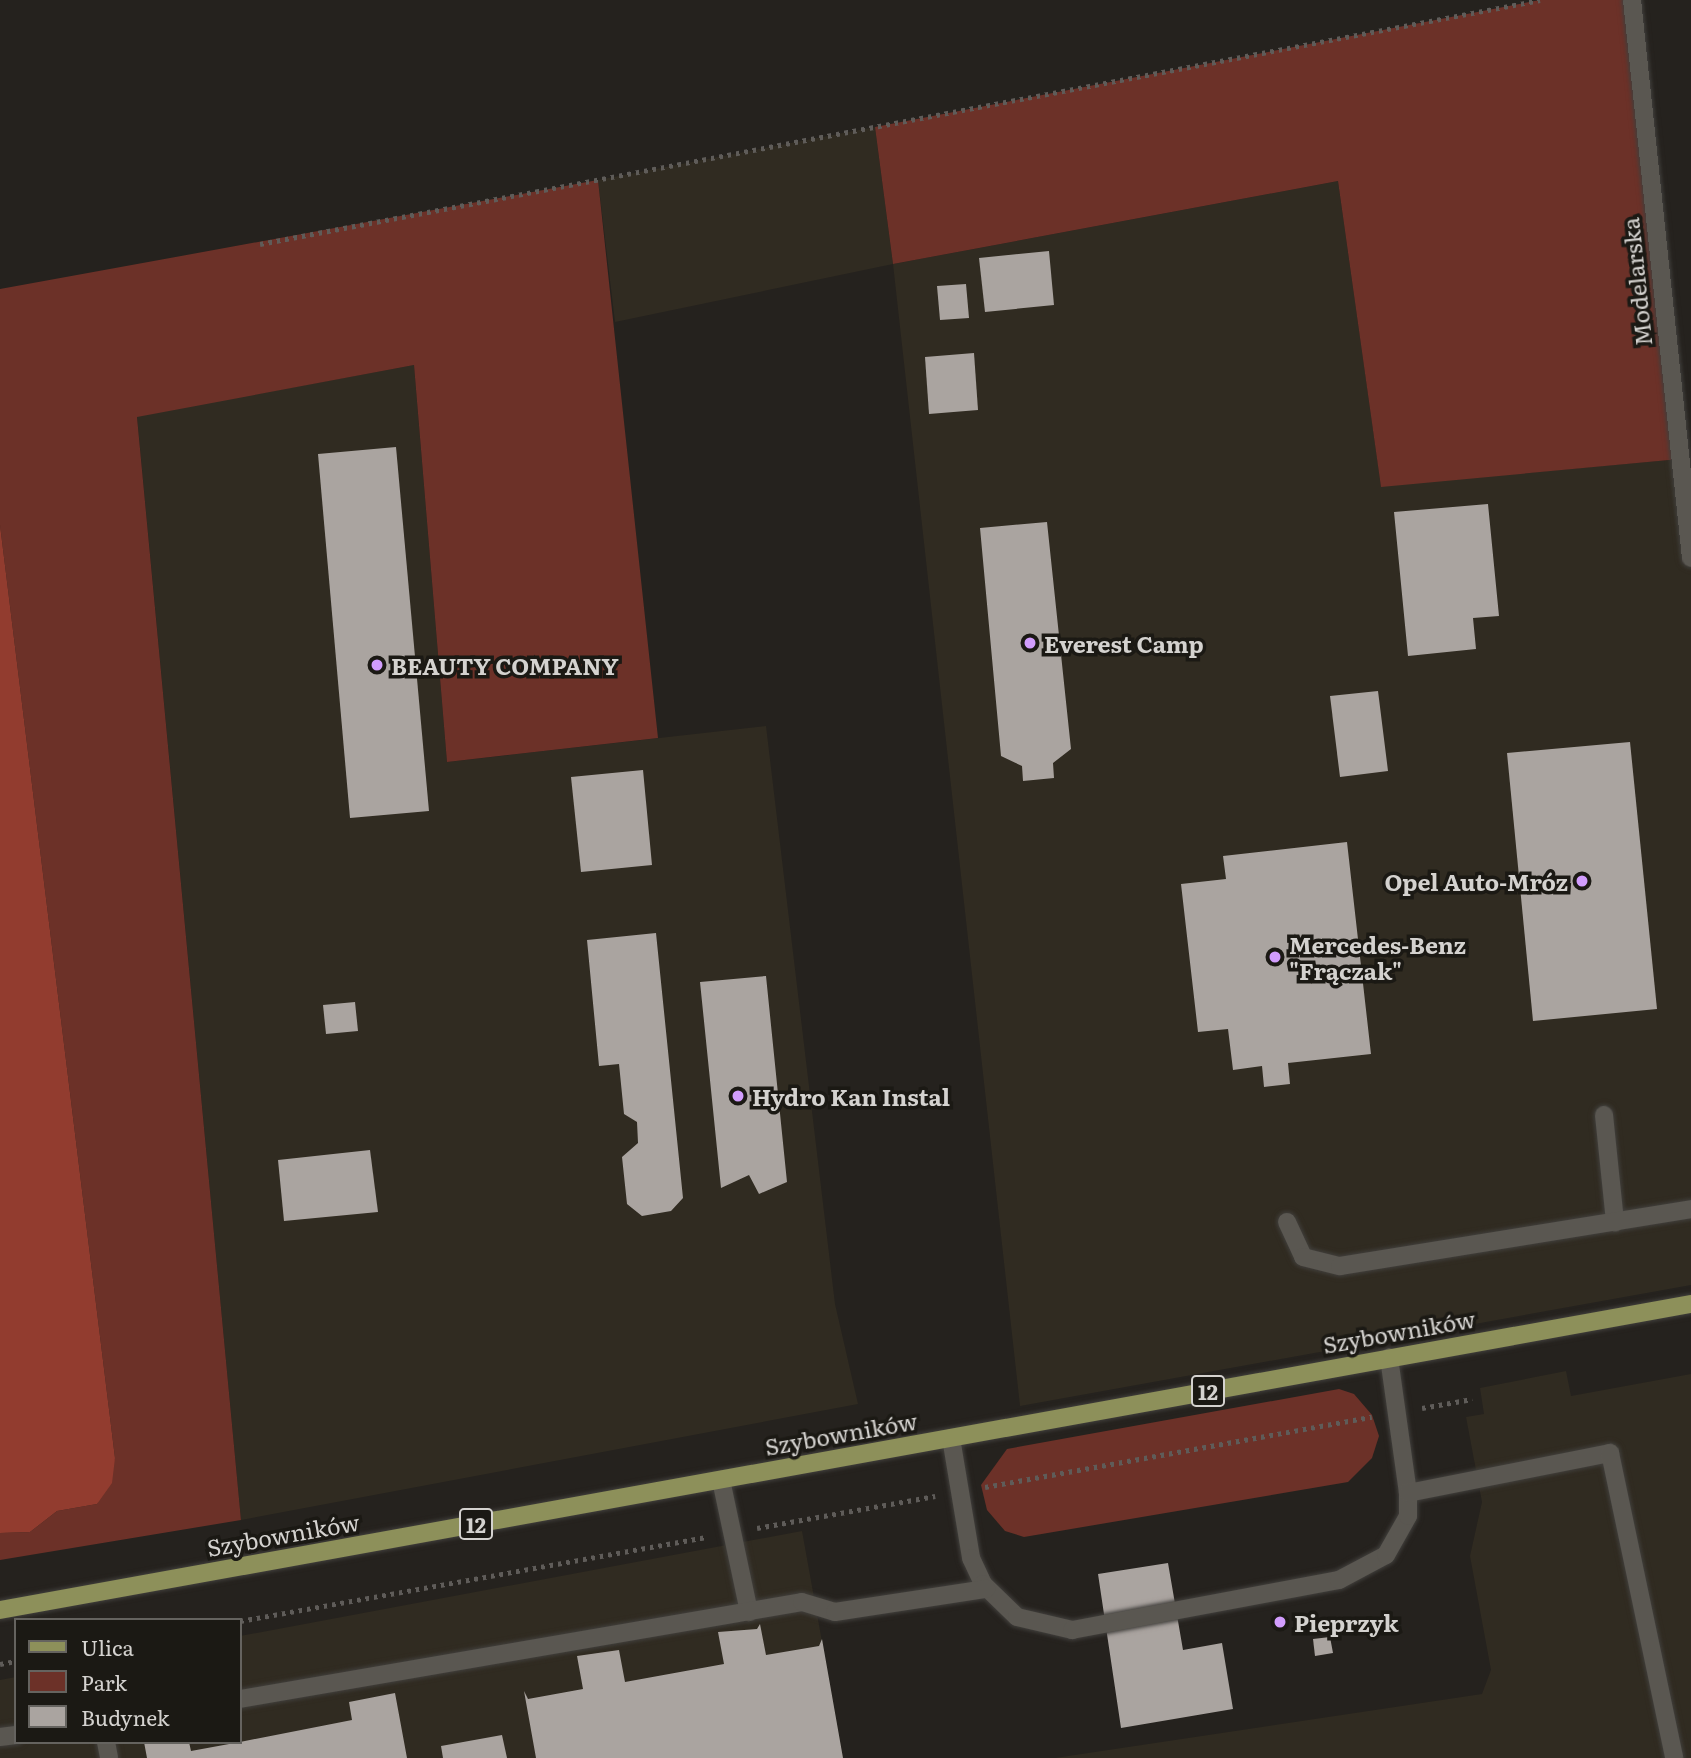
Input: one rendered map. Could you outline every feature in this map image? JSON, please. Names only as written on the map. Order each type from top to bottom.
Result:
[{"type":"main road","name":"Szybowników","points":[[0,1611],[1691,1304]]},
{"type":"street","name":"Modelarska","points":[[1632,0],[1691,558]]},
{"type":"street","points":[[1604,1115],[1615,1222]]},
{"type":"street","points":[[1287,1222],[1303,1257],[1325,1266],[1691,1209]]},
{"type":"street","points":[[951,1437],[971,1558],[986,1588],[1017,1617],[1072,1630],[1339,1580],[1386,1555],[1408,1516],[1408,1493],[1389,1357]]},
{"type":"street","points":[[1408,1493],[1610,1453],[1674,1758]]},
{"type":"street","points":[[721,1480],[749,1612]]},
{"type":"street","points":[[242,1699],[802,1602],[835,1612],[986,1588]]},
{"type":"path","points":[[260,244],[1540,0]]},
{"type":"path","points":[[242,1621],[1472,1399]]},
{"type":"shaded area","points":[[875,127],[893,264],[615,322],[598,180]]},
{"type":"shaded area","points":[[1338,181],[1381,486],[1680,459],[1691,558],[1691,1285],[1020,1406],[893,264]]},
{"type":"shaded area","points":[[414,365],[447,762],[766,726],[835,1304],[858,1404],[241,1520],[137,416]]},
{"type":"shaded area","points":[[0,525],[115,1458],[112,1483],[97,1504],[57,1511],[30,1532],[0,1533]]},
{"type":"shaded area","points":[[1566,1371],[1571,1396],[1691,1374],[1691,1758],[1055,1758],[1482,1694],[1491,1670],[1470,1556],[1482,1502],[1466,1417],[1484,1414],[1480,1388]]},
{"type":"shaded area","points":[[802,1531],[843,1758],[0,1758],[0,1680],[14,1677],[14,1744],[242,1744],[242,1636]]},
{"type":"green space","points":[[1540,0],[1632,0],[1680,459],[1381,487],[1338,181],[893,264],[875,127]]},
{"type":"green space","points":[[598,180],[658,738],[447,762],[414,365],[137,417],[241,1520],[0,1560],[0,1533],[30,1532],[57,1511],[97,1504],[115,1458],[0,525],[0,289]]},
{"type":"green space","points":[[1339,1389],[1354,1394],[1372,1415],[1379,1436],[1372,1458],[1348,1482],[1024,1537],[1005,1531],[987,1510],[981,1485],[1007,1449]]},
{"type":"building","points":[[1049,251],[1054,305],[985,312],[979,258]]},
{"type":"building","points":[[966,284],[969,318],[940,320],[937,286]]},
{"type":"building","points":[[974,353],[978,410],[929,414],[925,357]]},
{"type":"building","points":[[396,447],[429,811],[350,818],[318,454]]},
{"type":"building","points":[[1488,504],[1499,616],[1473,618],[1476,649],[1408,656],[1394,512]]},
{"type":"building","points":[[1047,522],[1071,749],[1053,763],[1054,778],[1023,781],[1022,766],[1001,756],[980,528]]},
{"type":"building","points":[[1378,691],[1388,771],[1340,777],[1330,696]]},
{"type":"building","name":"Opel Auto-Mróz","points":[[1630,742],[1657,1009],[1533,1021],[1507,753]]},
{"type":"building","points":[[643,770],[652,865],[581,872],[571,777]]},
{"type":"building","name":"Mercedes-Benz \"Frączak\"","points":[[1347,842],[1371,1054],[1288,1063],[1290,1084],[1264,1087],[1262,1066],[1233,1070],[1228,1029],[1198,1032],[1181,884],[1226,879],[1223,856]]},
{"type":"building","points":[[656,933],[683,1198],[671,1211],[642,1216],[627,1204],[622,1157],[638,1143],[637,1122],[624,1114],[619,1064],[599,1066],[587,940]]},
{"type":"building","points":[[766,976],[787,1182],[759,1194],[749,1175],[721,1188],[700,982]]},
{"type":"building","points":[[355,1002],[358,1031],[326,1034],[323,1005]]},
{"type":"building","points":[[370,1150],[378,1212],[284,1221],[278,1160]]},
{"type":"building","points":[[1168,1563],[1183,1650],[1222,1643],[1233,1709],[1121,1728],[1098,1574]]},
{"type":"building","points":[[760,1624],[766,1655],[819,1646],[822,1639],[843,1758],[536,1758],[524,1691],[528,1699],[583,1689],[577,1656],[619,1650],[625,1682],[724,1664],[718,1632],[757,1629]]},
{"type":"building","points":[[1330,1637],[1333,1653],[1315,1656],[1313,1639]]},
{"type":"building","points":[[395,1693],[407,1758],[147,1758],[144,1744],[189,1744],[191,1751],[242,1744],[242,1742],[352,1720],[349,1702]]},
{"type":"building","points":[[502,1735],[507,1758],[443,1758],[441,1746]]},
{"type":"place","name":"Everest Camp","points":[[1030,643]]},
{"type":"place","name":"BEAUTY COMPANY","points":[[377,665]]},
{"type":"place","name":"Opel Auto-Mróz","points":[[1582,881]]},
{"type":"place","name":"Mercedes-Benz \"Frączak\"","points":[[1275,957]]},
{"type":"place","name":"Hydro Kan Instal","points":[[738,1096]]},
{"type":"place","name":"Pieprzyk","points":[[1280,1622]]}]
